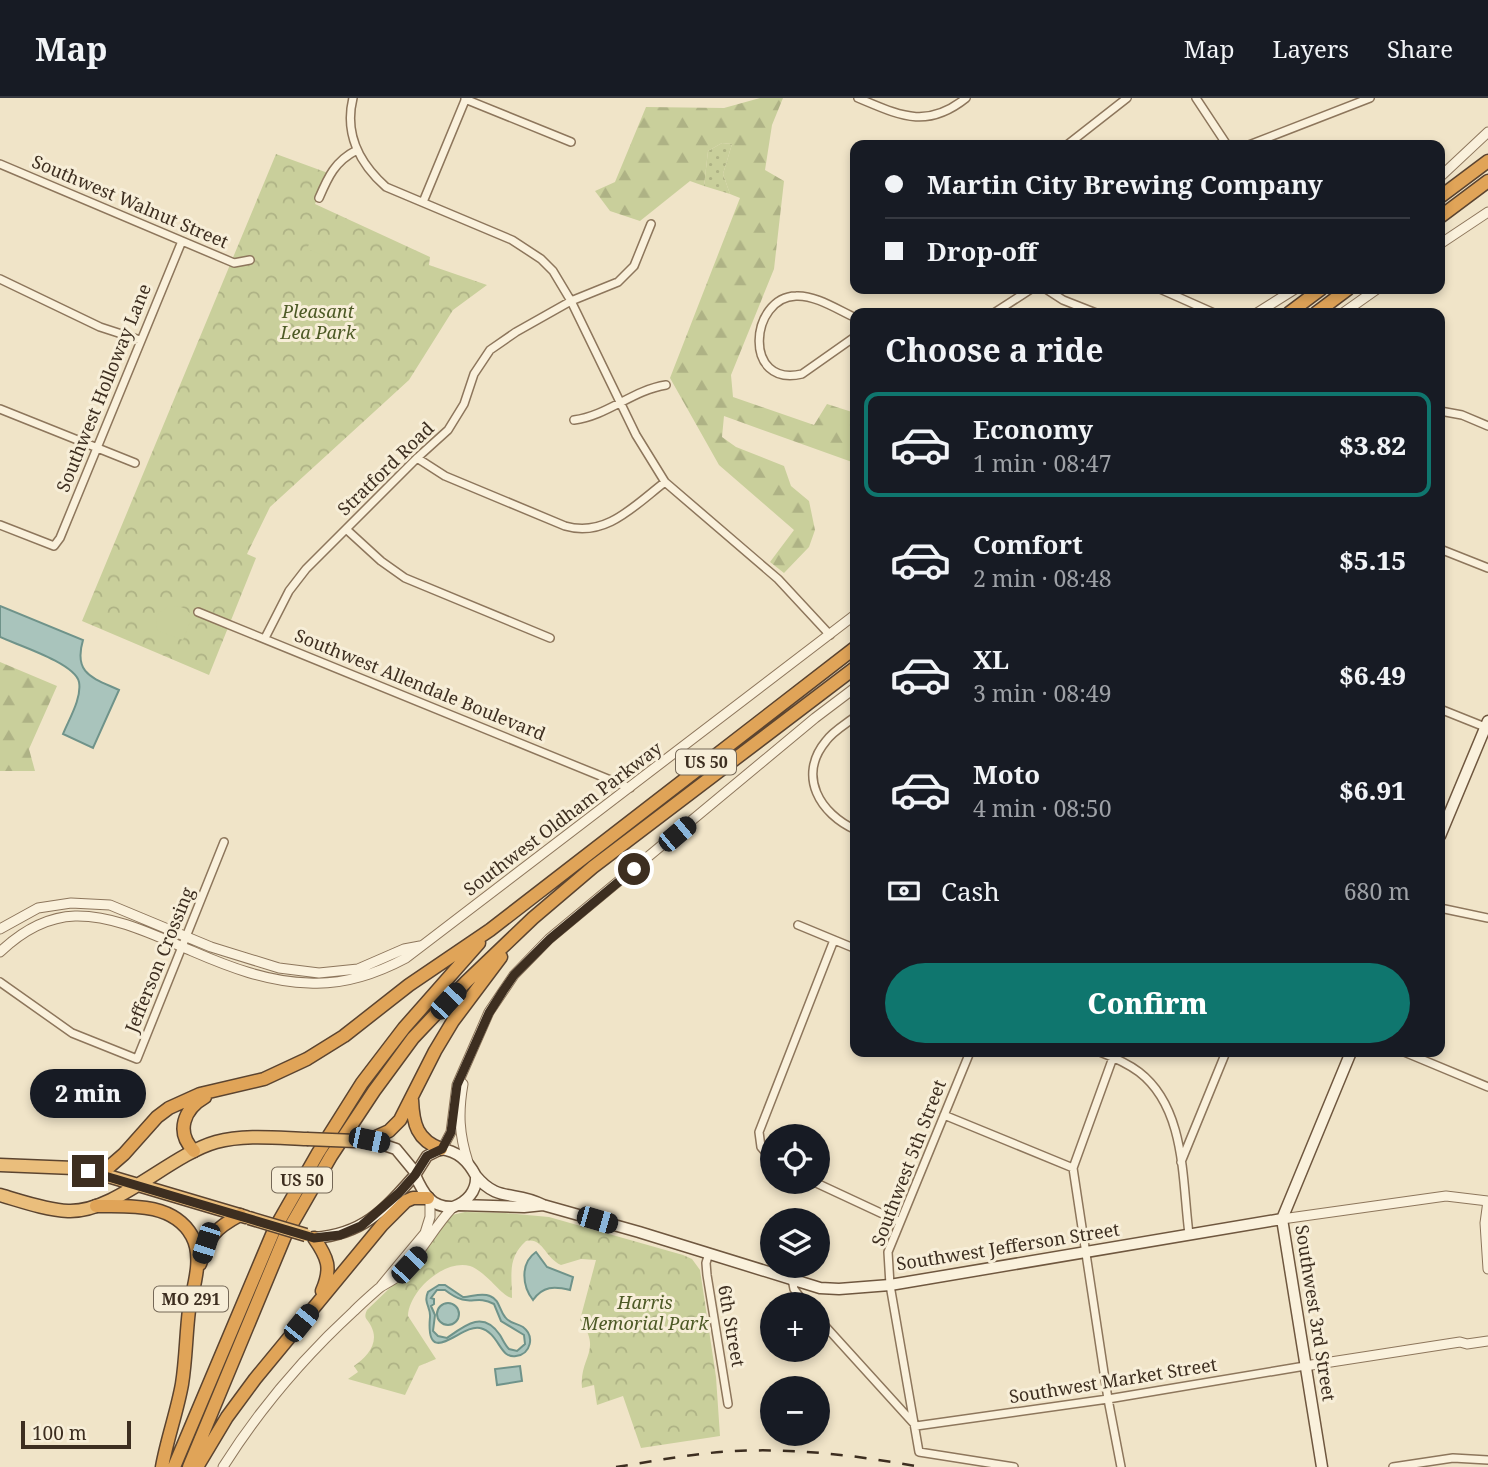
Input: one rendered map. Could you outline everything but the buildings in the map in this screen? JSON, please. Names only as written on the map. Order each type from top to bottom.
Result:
[{"type":"highway","points":[[1445,193],[1488,161]]},
{"type":"highway","points":[[1445,213],[1486,183]]},
{"type":"highway","points":[[1296,308],[1314,294]]},
{"type":"highway","points":[[1323,308],[1342,294]]},
{"type":"highway","name":"US 50","points":[[174,1467],[274,1230],[362,1083],[404,1028],[491,930],[850,652]]},
{"type":"highway","name":"US 50","points":[[189,1467],[285,1236],[331,1156],[374,1091],[414,1038],[466,982],[533,918],[593,867],[850,672]]},
{"type":"highway","points":[[96,1206],[194,1151],[216,1142],[236,1138],[362,1141],[396,1126],[435,1051],[459,1013],[533,918]]},
{"type":"highway","points":[[101,1174],[169,1108],[185,1099],[221,1088],[264,1079],[307,1059],[344,1036],[409,985],[491,930]]},
{"type":"highway","points":[[194,1151],[184,1138],[184,1120],[197,1101],[221,1088]]},
{"type":"highway","points":[[412,1099],[412,1117],[417,1132],[427,1143],[442,1149]]},
{"type":"highway","points":[[0,1165],[54,1166],[101,1174],[310,1236],[326,1255],[329,1275],[316,1304]]},
{"type":"highway","name":"MO 291","points":[[0,1195],[68,1211],[96,1206],[153,1209],[172,1216],[192,1236],[197,1254],[182,1384],[162,1467]]},
{"type":"highway","points":[[197,1467],[234,1408],[316,1304],[399,1207],[413,1198],[429,1199]]},
{"type":"highway","name":"MO 291","points":[[195,1278],[212,1233],[245,1217]]},
{"type":"main road","points":[[1445,816],[1487,724]]},
{"type":"main road","name":"Southwest 3rd Street","points":[[1322,1467],[1282,1219],[1349,1057]]},
{"type":"main road","points":[[310,1236],[340,1235],[361,1226],[385,1207],[415,1173],[427,1156],[442,1149],[458,1154],[468,1162],[476,1176],[475,1187],[471,1194],[456,1206],[437,1205],[429,1199],[415,1173],[396,1149],[362,1141]]},
{"type":"main road","name":"Southwest Jefferson Street","points":[[476,1176],[485,1188],[497,1194],[522,1197],[830,1289],[890,1285],[1282,1219]]},
{"type":"main road","name":"Southwest Jefferson Street","points":[[456,1206],[543,1205]]},
{"type":"street","points":[[354,98],[352,133],[357,150],[372,174],[386,187],[526,247],[553,271],[571,301],[636,435],[665,482],[778,579],[830,635]]},
{"type":"street","points":[[858,98],[897,114],[915,118],[936,115],[966,98]]},
{"type":"street","points":[[1073,140],[1127,98]]},
{"type":"street","points":[[1196,98],[1224,140]]},
{"type":"street","points":[[1263,140],[1370,98]]},
{"type":"street","points":[[423,202],[465,99],[571,142]]},
{"type":"street","points":[[1445,172],[1488,132]]},
{"type":"street","points":[[319,198],[331,172],[346,156],[357,150]]},
{"type":"street","name":"Southwest Walnut Street","points":[[0,164],[234,263],[250,260]]},
{"type":"street","points":[[1445,241],[1488,212]]},
{"type":"street","name":"Stratford Road","points":[[265,638],[289,590],[319,555],[448,430],[464,404],[474,374],[490,351],[516,331],[571,301],[618,282],[634,265],[651,224]]},
{"type":"street","name":"Southwest Holloway Lane","points":[[0,525],[54,546],[60,538],[139,340],[182,241]]},
{"type":"street","points":[[0,279],[100,327],[139,340]]},
{"type":"street","points":[[1002,308],[1023,294]]},
{"type":"street","points":[[1054,294],[1083,308]]},
{"type":"street","points":[[1171,294],[1203,308]]},
{"type":"street","points":[[1265,308],[1287,294]]},
{"type":"street","points":[[1350,308],[1370,294]]},
{"type":"street","points":[[850,315],[811,298],[797,295],[779,300],[772,305],[760,332],[760,353],[770,370],[791,376],[802,374],[850,340]]},
{"type":"street","points":[[574,420],[590,418],[653,387],[666,386]]},
{"type":"street","points":[[0,409],[135,463]]},
{"type":"street","points":[[1445,412],[1462,415],[1485,425]]},
{"type":"street","points":[[417,458],[445,476],[565,526],[582,529],[613,522],[665,482]]},
{"type":"street","points":[[346,529],[381,561],[405,578],[550,638]]},
{"type":"street","points":[[1445,551],[1488,568]]},
{"type":"street","name":"Southwest Allendale Boulevard","points":[[198,612],[630,788]]},
{"type":"street","name":"Southwest Oldham Parkway","points":[[0,952],[38,925],[74,916],[125,925],[251,973],[296,982],[339,982],[359,978],[395,964],[850,619]]},
{"type":"street","points":[[442,1149],[451,1132],[455,1092],[464,1069],[496,1002],[514,975],[550,939],[850,692]]},
{"type":"street","points":[[1445,711],[1487,724]]},
{"type":"street","points":[[850,721],[826,739],[814,764],[813,778],[820,803],[826,811],[837,821],[850,827]]},
{"type":"street","name":"Jefferson Crossing","points":[[0,982],[72,1033],[137,1059],[224,842]]},
{"type":"street","name":"Southwest Oldham Parkway","points":[[3,927],[38,908],[54,904],[90,903],[125,910],[256,961],[298,971],[331,973],[358,969],[404,949],[421,945]]},
{"type":"street","points":[[1445,909],[1488,918]]},
{"type":"street","points":[[798,925],[850,947]]},
{"type":"street","points":[[0,935],[3,927]]},
{"type":"street","points":[[762,1124],[834,940]]},
{"type":"street","points":[[296,982],[298,971]]},
{"type":"street","name":"Southwest 5th Street","points":[[968,1057],[888,1251],[890,1285],[919,1452],[1014,1467]]},
{"type":"street","points":[[1113,1057],[1073,1168],[1121,1467]]},
{"type":"street","points":[[1117,1057],[1141,1073],[1161,1096],[1174,1124],[1189,1234]]},
{"type":"street","points":[[1181,1163],[1224,1057]]},
{"type":"street","points":[[1416,1057],[1488,1087]]},
{"type":"street","points":[[464,1069],[458,1121],[468,1162]]},
{"type":"street","points":[[944,1115],[1073,1168]]},
{"type":"street","points":[[830,1189],[900,1222]]},
{"type":"street","name":"Southwest Jefferson Street","points":[[1282,1219],[1446,1196],[1488,1201]]},
{"type":"street","points":[[223,1467],[248,1430],[303,1363],[380,1287],[425,1233],[430,1217],[429,1199]]},
{"type":"street","points":[[1488,1201],[1485,1223],[1488,1269]]},
{"type":"street","points":[[380,1287],[397,1278],[415,1259],[439,1223],[456,1206]]},
{"type":"street","name":"6th Street","points":[[709,1253],[707,1275],[728,1404]]},
{"type":"street","points":[[792,1279],[796,1292]]},
{"type":"street","points":[[830,1331],[916,1426]]},
{"type":"street","name":"Southwest Market Street","points":[[1460,1342],[1463,1339],[1488,1335]]},
{"type":"street","name":"Southwest Market Street","points":[[916,1426],[1108,1399],[1460,1342],[1468,1344],[1488,1341]]},
{"type":"street","points":[[1393,1467],[1453,1458],[1488,1459]]},
{"type":"green space","points":[[760,98],[783,98],[772,125],[765,170],[784,181],[774,269],[731,375],[733,397],[814,425],[827,404],[850,411],[850,461],[724,416],[722,437],[736,447],[784,466],[791,486],[809,501],[815,530],[809,547],[784,573],[770,562],[794,530],[719,465],[670,378],[740,198],[730,194],[723,174],[732,144],[722,143],[708,151],[704,186],[690,181],[640,221],[610,211],[595,191],[615,182],[646,107],[724,108]]},
{"type":"green space","points":[[722,143],[732,144],[723,174],[730,194],[704,186],[708,151]]},
{"type":"green space","name":"Pleasant Lea Park","points":[[276,154],[328,173],[315,204],[430,257],[429,265],[487,285],[453,310],[409,380],[270,507],[247,554],[256,558],[209,675],[82,621]]},
{"type":"green space","points":[[312,237],[336,247],[332,259],[307,249]]},
{"type":"green space","points":[[168,606],[182,607],[192,617],[183,640],[158,631],[157,615]]},
{"type":"green space","points":[[0,662],[57,686],[29,749],[35,771],[0,771]]},
{"type":"green space","name":"Harris Memorial Park","points":[[465,1212],[549,1217],[692,1259],[700,1270],[716,1377],[720,1436],[641,1448],[623,1396],[597,1405],[594,1385],[582,1388],[590,1339],[580,1320],[596,1260],[581,1259],[561,1265],[532,1241],[526,1241],[520,1247],[513,1260],[512,1298],[470,1266],[449,1267],[421,1287],[414,1297],[408,1316],[436,1359],[419,1366],[405,1395],[348,1379],[358,1372],[354,1366],[373,1344],[373,1332],[365,1317],[367,1310],[423,1256],[444,1221],[452,1215]]},
{"type":"water","points":[[0,606],[83,640],[83,668],[94,678],[119,690],[93,748],[63,734],[79,695],[79,682],[75,675],[57,662],[0,637]]},
{"type":"water","points":[[536,1252],[547,1267],[573,1277],[570,1290],[549,1288],[533,1300],[524,1275],[527,1262]]},
{"type":"water","points":[[439,1285],[445,1285],[463,1297],[483,1294],[490,1296],[498,1303],[507,1319],[527,1331],[530,1340],[528,1348],[521,1355],[510,1356],[502,1350],[492,1335],[480,1328],[472,1328],[439,1343],[433,1341],[426,1299],[428,1292]],"holes":[[[437,1290],[445,1290],[461,1299],[494,1304],[501,1321],[524,1335],[525,1344],[517,1351],[509,1349],[494,1327],[481,1322],[467,1325],[447,1338],[438,1336],[433,1331],[435,1315],[431,1306],[434,1299],[431,1298]]]},
{"type":"water","points":[[448,1303],[458,1310],[459,1314],[452,1324],[448,1325],[438,1318],[437,1314],[444,1304]]},
{"type":"water","points":[[520,1366],[522,1381],[497,1385],[495,1369]]},
{"type":"railway","points":[[616,1467],[701,1454],[756,1450],[839,1455],[921,1467]]},
{"type":"route","points":[[88,1171],[314,1238],[340,1235],[361,1226],[399,1193],[427,1156],[442,1149],[447,1143],[457,1085],[489,1013],[514,975],[550,939],[634,869]]}]
